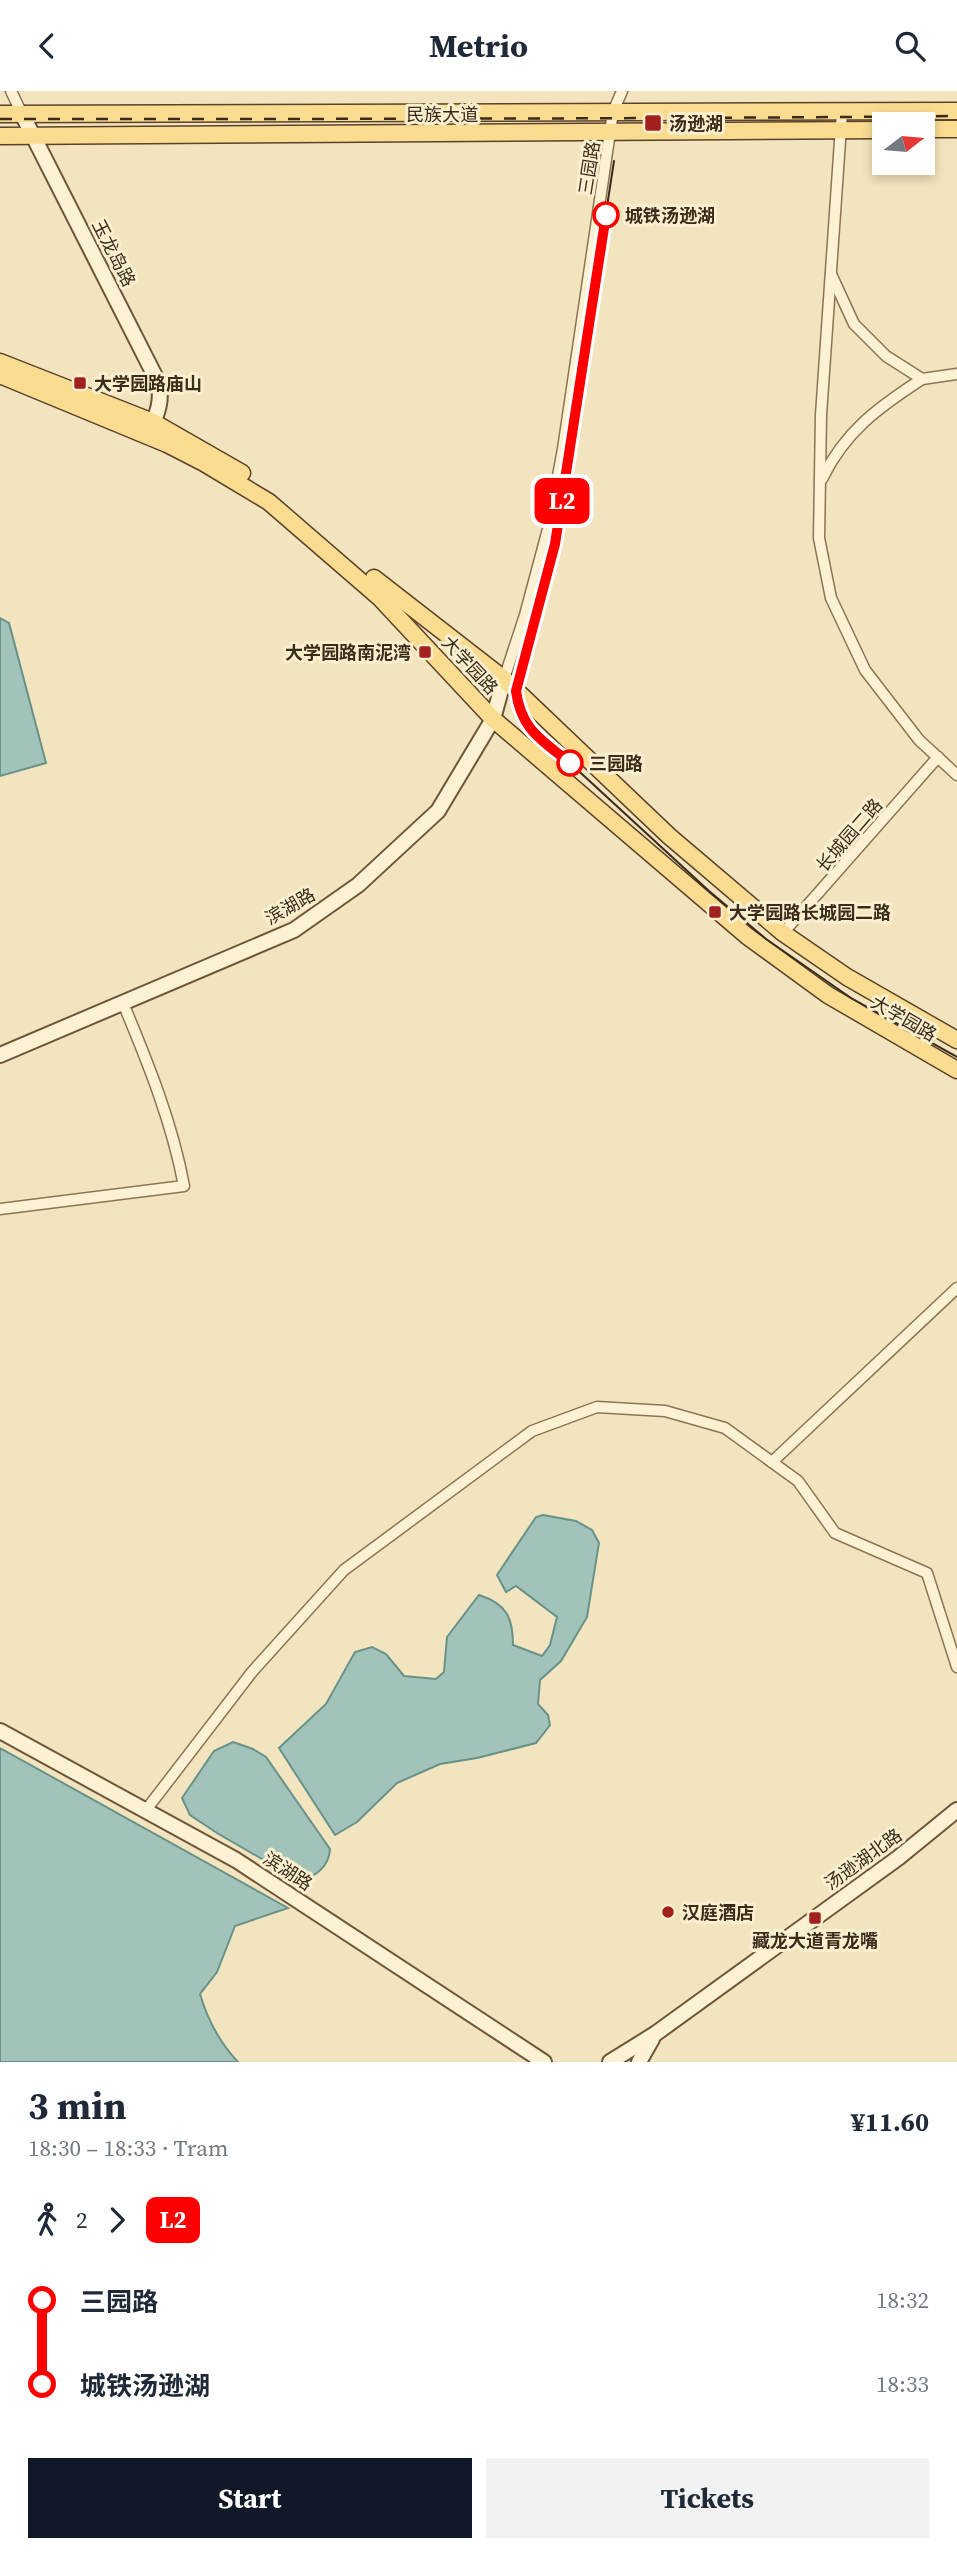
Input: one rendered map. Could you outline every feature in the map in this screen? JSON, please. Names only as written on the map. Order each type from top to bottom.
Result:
[{"type":"main road","name":"民族大道","points":[[0,114],[957,111]]},
{"type":"main road","points":[[935,129],[957,129]]},
{"type":"main road","name":"民族大道","points":[[0,136],[872,130]]},
{"type":"main road","name":"大学园路","points":[[0,362],[150,429],[276,494],[387,589],[504,679],[669,836],[783,933],[847,977],[957,1041]]},
{"type":"main road","name":"大学园路","points":[[0,375],[150,429],[268,502],[380,597],[493,719],[757,944],[828,995],[957,1070]]},
{"type":"street","name":"玉龙岛路","points":[[11,91],[158,382],[161,393],[150,429]]},
{"type":"street","name":"三园路","points":[[504,679],[526,615],[548,529],[613,112],[622,91]]},
{"type":"street","points":[[842,112],[821,415],[819,538],[831,598],[865,670],[919,740],[957,775]]},
{"type":"street","points":[[831,274],[854,324],[886,356],[922,379]]},
{"type":"street","points":[[820,483],[834,454],[862,423],[922,379],[957,374]]},
{"type":"street","name":"滨湖路","points":[[0,1055],[294,930],[358,885],[438,811],[493,719],[504,679]]},
{"type":"street","name":"长城园二路","points":[[783,933],[938,757]]},
{"type":"street","points":[[0,1209],[184,1186],[178,1153],[153,1075],[122,1003]]},
{"type":"street","points":[[772,1462],[957,1288]]},
{"type":"street","points":[[146,1810],[252,1672],[344,1570],[532,1431],[597,1407],[665,1411],[725,1427],[798,1481],[835,1533],[927,1573],[957,1667]]},
{"type":"street","name":"滨湖路","points":[[0,1731],[236,1860],[544,2062]]},
{"type":"street","name":"汤逊湖北路","points":[[610,2062],[655,2034],[898,1858],[957,1811]]},
{"type":"street","name":"汤逊湖北路","points":[[639,2062],[655,2034]]},
{"type":"water","points":[[0,618],[9,623],[46,763],[0,776]]},
{"type":"water","points":[[543,1515],[576,1521],[592,1530],[599,1543],[587,1617],[561,1661],[540,1680],[538,1704],[548,1715],[550,1725],[536,1743],[440,1764],[397,1783],[357,1822],[335,1835],[279,1748],[326,1704],[355,1652],[372,1647],[386,1654],[404,1676],[436,1679],[444,1672],[447,1637],[479,1595],[496,1603],[506,1613],[512,1627],[513,1645],[542,1656],[550,1645],[557,1617],[516,1586],[506,1592],[497,1575],[536,1517]]},
{"type":"water","points":[[233,1742],[266,1757],[330,1849],[327,1861],[316,1874],[300,1881],[190,1815],[182,1798],[214,1751]]},
{"type":"water","points":[[0,1748],[288,1908],[235,1926],[217,1972],[200,1994],[215,2031],[238,2062],[0,2062]]},
{"type":"tram line","points":[[614,161],[555,544],[517,683],[520,713],[526,725],[709,891],[766,939],[851,998],[957,1057]]},
{"type":"tram line","name":"L2","points":[[570,763],[526,725],[520,713],[516,691],[555,544],[606,215]]},
{"type":"railway","points":[[0,119],[957,116]]},
{"type":"place","name":"汤逊湖","points":[[653,123]]},
{"type":"place","name":"城铁汤逊湖","points":[[606,215]]},
{"type":"place","name":"大学园路庙山","points":[[80,383]]},
{"type":"place","name":"大学园路南泥湾","points":[[425,652]]},
{"type":"place","name":"三园路","points":[[570,763]]},
{"type":"place","name":"大学园路长城园二路","points":[[715,912]]},
{"type":"place","name":"汉庭酒店","points":[[668,1912]]},
{"type":"place","name":"藏龙大道青龙嘴","points":[[815,1918]]}]
